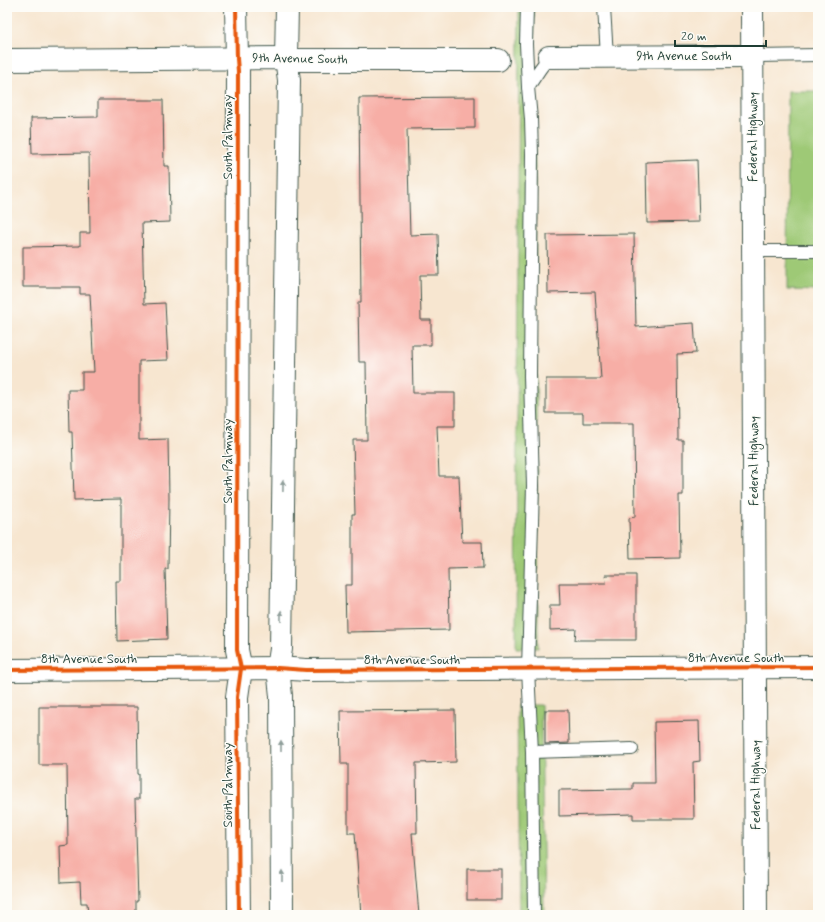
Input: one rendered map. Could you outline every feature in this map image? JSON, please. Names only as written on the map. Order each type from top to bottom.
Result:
[{"type":"street","name":"South Palmway","points":[[236,7],[238,71],[237,650],[241,669],[237,698],[239,915]]},
{"type":"street","points":[[282,915],[281,696],[278,668],[281,649],[289,80],[286,58],[287,7]]},
{"type":"street","name":"Federal Highway","points":[[752,7],[756,915]]},
{"type":"street","name":"9th Avenue South","points":[[549,57],[753,56]]},
{"type":"street","name":"9th Avenue South","points":[[7,60],[286,58],[298,60],[498,60]]},
{"type":"street","name":"8th Avenue South","points":[[7,670],[818,667]]},
{"type":"lane","points":[[527,7],[526,44],[532,154],[530,376],[533,486],[528,669],[532,752],[534,915]]},
{"type":"lane","points":[[604,7],[607,57]]},
{"type":"lane","name":"9th Avenue South","points":[[753,56],[818,55]]},
{"type":"lane","points":[[528,87],[549,57]]},
{"type":"lane","points":[[754,251],[818,251]]},
{"type":"lane","points":[[532,752],[632,749]]},
{"type":"green space","points":[[519,7],[534,7],[538,648],[516,648]]},
{"type":"green space","points":[[788,91],[818,91],[818,291],[787,290]]},
{"type":"green space","points":[[517,705],[541,705],[544,915],[519,915]]},
{"type":"building","points":[[475,97],[475,128],[407,129],[410,235],[438,234],[439,275],[420,275],[421,320],[431,320],[431,345],[412,345],[413,393],[455,393],[455,426],[437,426],[439,476],[459,476],[462,542],[482,542],[483,568],[448,569],[449,630],[346,632],[345,585],[352,585],[352,514],[355,514],[353,440],[367,440],[366,362],[359,362],[358,302],[361,302],[359,98]]},
{"type":"building","points":[[98,100],[163,100],[164,166],[169,166],[170,222],[142,223],[144,304],[165,303],[168,360],[139,361],[139,440],[168,439],[168,569],[165,569],[167,639],[117,641],[116,581],[121,581],[121,499],[74,500],[72,432],[69,432],[68,390],[82,390],[82,372],[94,372],[90,294],[80,294],[80,287],[23,287],[23,247],[80,246],[80,233],[90,233],[89,153],[32,154],[31,118],[98,117]]},
{"type":"building","points":[[697,160],[699,222],[647,223],[646,162]]},
{"type":"building","points":[[634,234],[636,327],[694,323],[696,353],[677,354],[678,440],[683,440],[683,495],[679,495],[680,558],[630,559],[629,518],[635,517],[634,423],[583,423],[583,413],[546,413],[546,379],[601,379],[595,292],[548,293],[547,235]]},
{"type":"building","points":[[605,575],[636,575],[636,640],[575,640],[576,629],[550,630],[550,605],[560,605],[559,583],[606,583]]},
{"type":"building","points":[[39,707],[137,707],[139,799],[135,799],[138,901],[136,901],[136,915],[88,915],[87,903],[81,903],[80,882],[61,883],[60,846],[68,845],[67,765],[39,765]]},
{"type":"building","points":[[455,710],[456,762],[416,763],[417,833],[412,833],[419,915],[361,915],[355,833],[348,833],[348,764],[341,764],[340,711]]},
{"type":"building","points":[[545,710],[568,710],[569,743],[545,744]]},
{"type":"building","points":[[699,721],[700,761],[693,762],[694,819],[633,819],[633,814],[559,816],[559,790],[633,789],[633,783],[655,783],[654,722]]},
{"type":"building","points":[[467,869],[501,869],[501,900],[467,900]]},
{"type":"cycle path","points":[[236,7],[238,71],[237,650],[241,669],[237,697],[239,915]]},
{"type":"cycle path","points":[[7,670],[818,667]]}]
